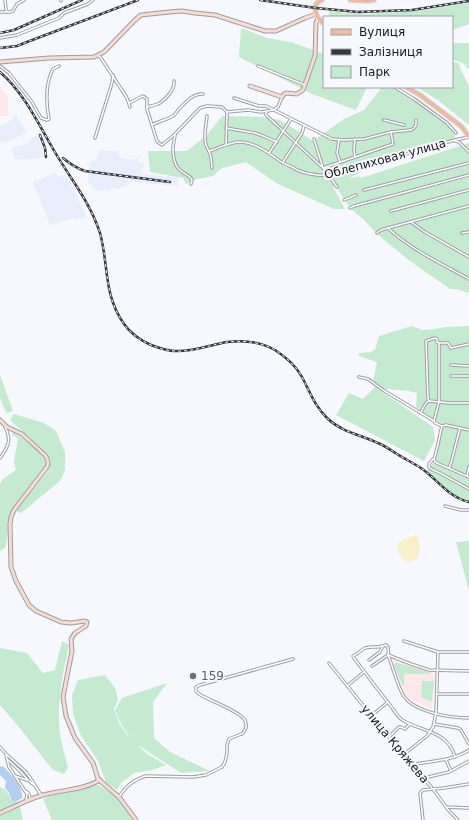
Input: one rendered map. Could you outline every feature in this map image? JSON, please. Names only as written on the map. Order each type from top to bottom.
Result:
[{"type":"main road","points":[[322,0],[317,4],[316,14],[323,23]]},
{"type":"main road","points":[[350,0],[374,0]]},
{"type":"main road","points":[[0,62],[44,58],[94,57],[104,52],[135,20],[141,16],[182,11],[215,15],[270,32],[276,31],[316,14]]},
{"type":"main road","points":[[250,86],[282,97],[286,93],[300,93],[303,90],[315,56],[316,23],[318,18]]},
{"type":"main road","points":[[408,88],[420,95],[458,123],[469,137]]},
{"type":"main road","points":[[0,420],[3,424],[22,434],[45,455],[47,457],[48,464],[12,514],[10,524],[12,573],[29,605],[36,611],[61,622],[87,622],[86,626],[75,633],[72,637],[72,651],[63,697],[66,716],[72,732],[78,743],[92,761],[100,780],[119,797],[136,820]]},
{"type":"main road","points":[[94,783],[97,779],[96,772]]},
{"type":"main road","points":[[1,812],[41,795],[77,788],[100,780]]},
{"type":"main road","points":[[94,783],[103,784]]},
{"type":"street","points":[[5,0],[7,12]]},
{"type":"street","points":[[0,12],[13,11],[17,4],[24,0]]},
{"type":"street","points":[[0,38],[17,35],[59,18],[64,13],[88,4],[93,0]]},
{"type":"street","points":[[98,55],[113,75],[127,98],[130,107]]},
{"type":"street","points":[[0,66],[9,73],[32,102],[41,118],[47,120],[49,119],[46,99],[47,86],[53,69],[59,66]]},
{"type":"street","points":[[258,66],[304,85]]},
{"type":"street","points":[[95,138],[112,83],[113,75]]},
{"type":"street","points":[[147,107],[160,103],[168,96],[173,90],[174,81]]},
{"type":"street","points":[[397,88],[419,102],[447,123],[456,133]]},
{"type":"street","points":[[152,125],[176,114],[178,109],[191,97],[198,94],[203,94]]},
{"type":"street","points":[[129,103],[143,96],[147,99],[147,107],[157,141],[162,145],[200,108],[207,106],[222,107],[226,112],[226,144]]},
{"type":"street","points":[[226,112],[248,110],[261,112],[273,110],[278,107],[282,97]]},
{"type":"street","points":[[234,98],[255,105],[266,106],[304,126],[332,139],[339,140],[364,139],[391,132],[412,130],[416,126],[416,120]]},
{"type":"street","points":[[266,111],[266,115],[323,168],[330,176],[336,187]]},
{"type":"street","points":[[207,116],[205,144],[211,157],[212,168]]},
{"type":"street","points":[[269,154],[290,119]]},
{"type":"street","points":[[384,120],[404,125]]},
{"type":"street","points":[[283,162],[296,144],[304,126]]},
{"type":"street","points":[[226,128],[255,133],[276,142]]},
{"type":"street","points":[[323,168],[393,144],[394,142],[391,132]]},
{"type":"street","points":[[175,134],[173,143],[175,163],[180,170],[190,177],[192,180],[191,184]]},
{"type":"street","name":"Облепиховая улица","points":[[209,151],[226,144],[242,142],[253,145],[303,172],[321,176],[330,176],[469,137]]},
{"type":"street","points":[[314,139],[323,168]]},
{"type":"street","points":[[355,139],[355,157]]},
{"type":"street","points":[[339,140],[337,153],[340,162]]},
{"type":"street","points":[[455,140],[469,152]]},
{"type":"street","points":[[364,190],[469,163]]},
{"type":"street","points":[[350,208],[469,176]]},
{"type":"street","points":[[391,211],[469,190]]},
{"type":"street","points":[[344,200],[356,195]]},
{"type":"street","points":[[377,233],[381,230],[469,206]]},
{"type":"street","points":[[411,222],[425,232],[469,257]]},
{"type":"street","points":[[388,228],[414,247],[469,279]]},
{"type":"street","points":[[462,234],[469,232]]},
{"type":"street","points":[[429,401],[426,341],[435,338],[439,343],[439,402],[434,421]]},
{"type":"street","points":[[439,343],[448,343],[451,348],[469,344]]},
{"type":"street","points":[[451,365],[469,366]]},
{"type":"street","points":[[451,376],[469,376]]},
{"type":"street","points":[[359,377],[368,379],[435,423],[442,426],[446,425],[469,430]]},
{"type":"street","points":[[420,412],[429,401],[469,403]]},
{"type":"street","points":[[3,424],[9,436]]},
{"type":"street","points":[[442,426],[434,459],[428,467],[469,489]]},
{"type":"street","points":[[449,468],[460,428]]},
{"type":"street","points":[[0,458],[6,449],[10,432],[15,430]]},
{"type":"street","points":[[434,459],[435,462],[468,476],[469,467]]},
{"type":"street","points":[[445,506],[460,510],[469,510]]},
{"type":"street","points":[[404,641],[438,652],[469,652]]},
{"type":"street","points":[[369,660],[380,652],[383,646]]},
{"type":"street","points":[[455,757],[450,745],[438,734],[403,721],[353,656],[364,648],[378,648],[383,646],[388,647],[388,655],[406,699],[421,708],[436,713],[452,717],[469,718]]},
{"type":"street","points":[[404,755],[427,736],[434,724],[436,713],[438,652]]},
{"type":"street","points":[[372,666],[388,655]]},
{"type":"street","points":[[388,655],[429,670],[469,671]]},
{"type":"street","points":[[119,797],[124,789],[139,778],[146,776],[193,777],[206,775],[222,767],[225,762],[229,739],[242,734],[245,730],[246,727],[244,719],[226,707],[199,694],[196,691],[196,688],[200,685],[293,659]]},
{"type":"street","name":"улица Кряжева","points":[[329,663],[388,737],[458,820]]},
{"type":"street","points":[[347,686],[364,672]]},
{"type":"street","points":[[437,694],[469,694]]},
{"type":"street","points":[[371,716],[388,702]]},
{"type":"street","points":[[388,737],[399,727],[405,729],[410,724]]},
{"type":"street","points":[[434,724],[458,728],[461,730],[469,744]]},
{"type":"street","points":[[0,747],[26,772],[41,795]]},
{"type":"street","points":[[413,765],[445,760],[469,750]]},
{"type":"street","points":[[5,753],[9,767],[25,791],[30,795],[30,799]]},
{"type":"street","points":[[8,760],[21,772],[28,780],[30,785],[35,786]]},
{"type":"street","points":[[445,760],[451,771]]},
{"type":"street","points":[[424,778],[451,771],[469,761]]},
{"type":"street","points":[[15,776],[28,780]]},
{"type":"street","points":[[423,820],[420,793],[423,790],[469,784]]},
{"type":"street","points":[[25,791],[27,794],[26,801]]},
{"type":"street","points":[[446,807],[469,808]]},
{"type":"shaded area","points":[[0,87],[8,95],[8,116],[0,116]]},
{"type":"shaded area","points":[[16,115],[27,132],[12,140],[0,143],[0,125],[5,125]]},
{"type":"shaded area","points":[[38,135],[42,147],[43,158],[15,160],[11,148],[29,143],[31,138]]},
{"type":"shaded area","points":[[99,150],[117,151],[121,158],[135,160],[138,158],[138,162],[144,163],[142,174],[179,178],[178,186],[132,182],[119,189],[111,188],[110,191],[97,190],[88,183],[89,163],[97,159]]},
{"type":"shaded area","points":[[55,173],[58,177],[66,174],[87,217],[75,220],[74,218],[50,225],[33,182]]},
{"type":"shaded area","points":[[394,660],[433,673],[435,676],[432,709],[408,698],[404,693],[394,665]]},
{"type":"green space","points":[[469,3],[469,24],[453,30],[453,16],[328,16],[330,11],[368,14],[413,11]]},
{"type":"green space","points":[[241,28],[267,38],[291,42],[323,54],[323,88],[367,88],[356,110],[312,94],[239,57]]},
{"type":"green space","points":[[453,43],[469,43],[469,70],[463,63],[453,59]]},
{"type":"green space","points":[[453,62],[459,63],[469,86],[469,125],[439,101],[419,88],[453,88]]},
{"type":"green space","points":[[381,88],[393,88],[417,98],[451,124],[456,139],[386,158],[348,179],[360,176],[363,184],[361,178],[469,143],[469,176],[368,203],[469,177],[469,293],[456,289],[450,289],[410,261],[377,234],[352,210],[336,185],[333,187],[345,209],[334,209],[278,184],[246,162],[222,168],[213,176],[197,179],[186,184],[183,178],[150,172],[148,151],[187,151],[207,135],[222,116],[261,117],[280,120],[313,141],[344,119],[364,110]]},
{"type":"green space","points":[[412,326],[422,330],[433,329],[434,331],[434,329],[446,327],[469,326],[469,429],[442,425],[416,407],[417,393],[409,391],[386,390],[373,382],[377,362],[359,356],[359,353],[371,352],[375,350],[379,336]]},
{"type":"green space","points":[[0,375],[13,411],[6,413],[0,398]]},
{"type":"green space","points":[[375,387],[433,427],[435,440],[424,461],[336,415],[349,393],[363,399]]},
{"type":"green space","points":[[14,414],[44,423],[56,431],[65,452],[65,470],[60,481],[21,513],[16,511],[48,471],[51,461],[47,453],[10,420]]},
{"type":"green space","points":[[442,426],[452,426],[469,430],[469,476],[436,462],[434,459],[439,444]]},
{"type":"green space","points":[[14,432],[37,450],[47,463],[12,509],[9,516],[5,548],[0,551],[0,484],[3,479],[16,470],[14,461],[18,439],[11,434]]},
{"type":"green space","points":[[434,462],[469,477],[469,501],[451,492],[426,471]]},
{"type":"green space","points":[[469,541],[469,591],[456,542]]},
{"type":"green space","points":[[62,641],[69,645],[62,680],[59,707],[60,736],[68,768],[64,774],[53,770],[0,705],[0,648],[27,653],[43,673],[55,670]]},
{"type":"green space","points":[[395,662],[431,673],[405,674],[403,686],[394,666]]},
{"type":"green space","points":[[105,675],[115,688],[118,699],[114,709],[120,725],[134,743],[121,724],[115,710],[122,698],[167,683],[153,702],[154,738],[170,752],[210,771],[181,773],[138,745],[147,754],[166,765],[152,770],[134,773],[121,783],[117,790],[106,782],[98,761],[81,736],[73,714],[72,695],[78,680]]},
{"type":"green space","points":[[422,681],[434,681],[432,702],[421,697]]},
{"type":"green space","points":[[98,785],[117,797],[134,820],[52,820],[43,799],[49,796],[78,791]]},
{"type":"green space","points":[[0,787],[9,794],[12,801],[16,801],[17,803],[0,810]]},
{"type":"green space","points":[[20,806],[23,820],[0,820],[0,814]]},
{"type":"sand","points":[[417,535],[419,541],[419,554],[416,560],[408,563],[408,561],[402,558],[397,550],[398,543],[403,539]]},
{"type":"water","points":[[0,766],[4,767],[19,785],[22,798],[17,801],[12,801],[5,788],[6,781],[0,775]]},
{"type":"railway","points":[[0,33],[14,30],[82,0]]},
{"type":"railway","points":[[0,48],[17,46],[138,0]]},
{"type":"railway","points":[[260,0],[358,12],[412,10],[469,1]]},
{"type":"railway","points":[[0,72],[16,88],[29,107],[58,158],[91,210],[103,245],[113,302],[117,313],[133,334],[151,345],[172,351],[201,348],[233,341],[252,342],[270,347],[283,356],[297,369],[313,399],[323,414],[333,423],[345,430],[386,447],[421,468],[455,496],[469,502]]},
{"type":"railway","points":[[40,135],[45,148],[46,157]]},
{"type":"railway","points":[[63,158],[73,166],[85,171],[170,182]]},
{"type":"place","name":"159","points":[[193,676]]}]
